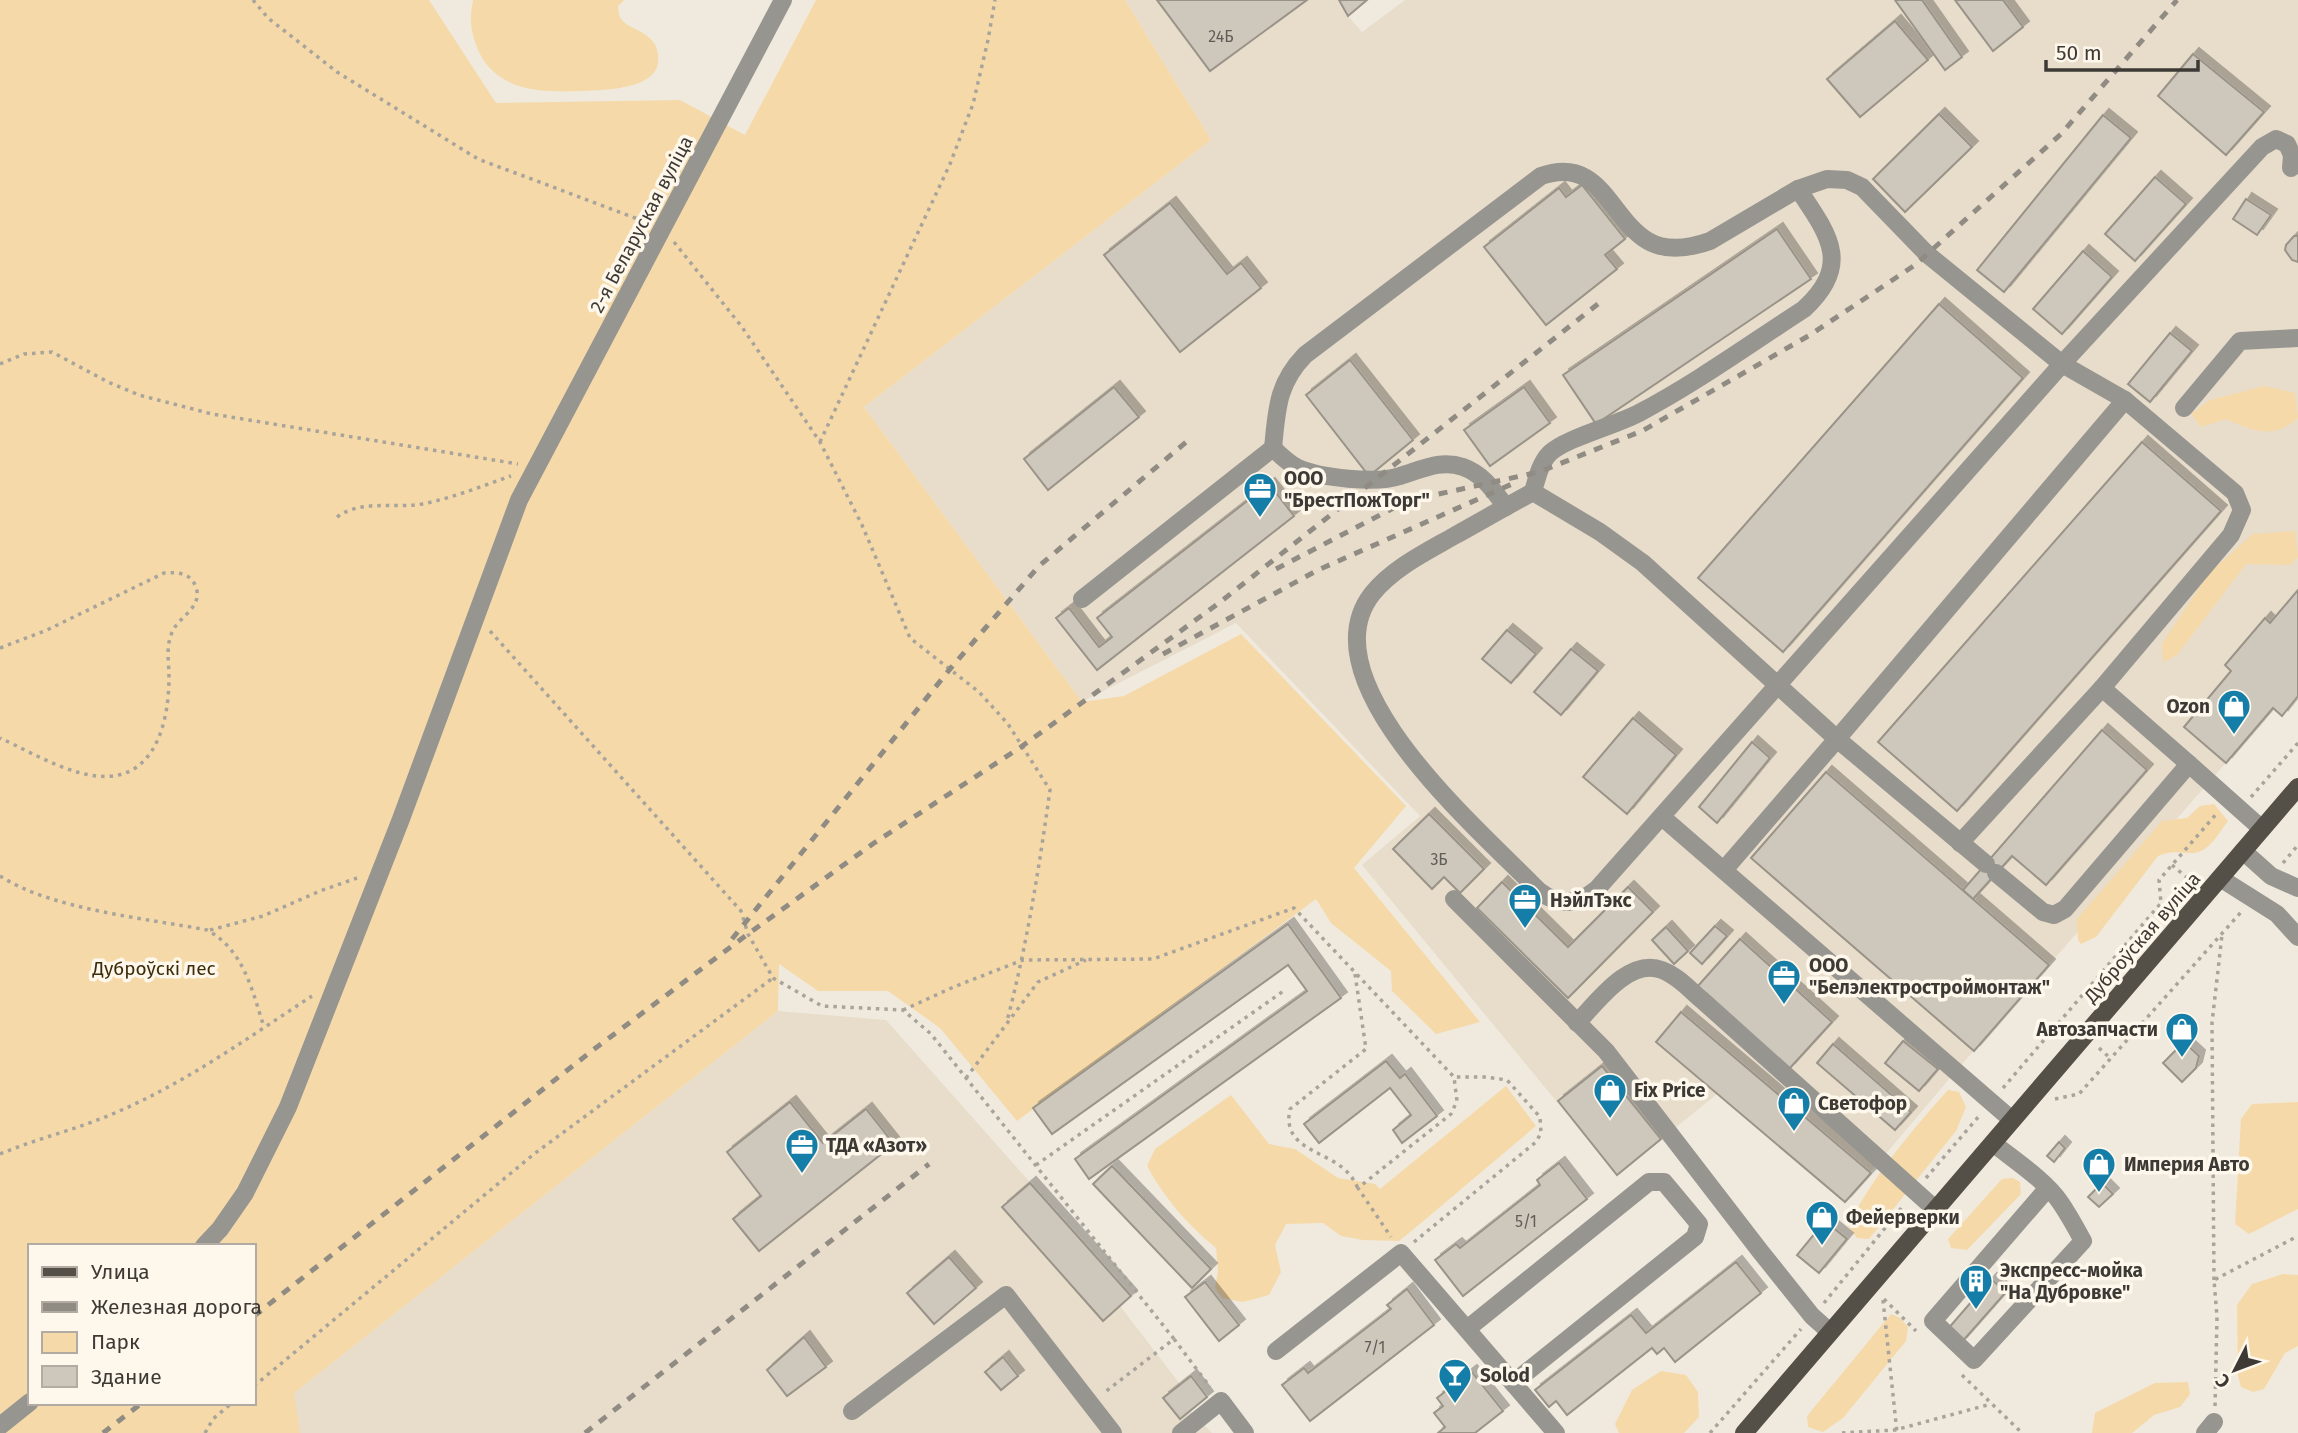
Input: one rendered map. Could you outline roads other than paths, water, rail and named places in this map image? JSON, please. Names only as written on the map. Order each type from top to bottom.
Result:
[{"type":"main road","name":"Дуброўская вуліца","points":[[1744,1433],[2298,787]]},
{"type":"street","name":"2-я Беларуская вуліца","points":[[206,1244],[245,1193],[288,1107],[380,874],[514,510],[782,0]]},
{"type":"street","points":[[1798,189],[1827,237],[1832,257],[1829,279],[1818,297],[1804,309],[1660,401],[1617,423],[1562,444],[1543,461],[1533,492],[1405,565],[1372,594],[1357,628],[1357,648],[1371,696],[1390,727],[1432,782],[1550,900],[1562,904],[1587,897],[1662,817],[2062,364],[2262,147],[2276,139],[2287,144],[2292,155],[2291,168]]},
{"type":"street","points":[[1082,599],[1273,447],[1279,398],[1284,383],[1305,355],[1541,176],[1563,171],[1587,178],[1647,241],[1682,248],[1696,246],[1718,237],[1798,189],[1827,179],[1847,180],[1862,187],[1927,254],[2062,364],[2125,400],[2235,493],[2242,510],[2231,535],[2102,688],[1960,843]]},
{"type":"street","points":[[2184,408],[2240,341],[2298,338]]},
{"type":"street","points":[[1724,870],[2125,400]]},
{"type":"street","points":[[1273,447],[1298,467],[1352,477],[1388,479],[1428,466],[1462,466],[1487,483],[1506,507]]},
{"type":"street","points":[[1533,492],[1622,547],[1837,739],[2043,912],[2054,915],[2065,909],[2189,764]]},
{"type":"street","points":[[2102,688],[2262,830]]},
{"type":"street","points":[[1662,817],[2012,1120]]},
{"type":"street","points":[[2243,852],[2271,876],[2297,886]]},
{"type":"street","points":[[2220,878],[2277,914],[2298,937]]},
{"type":"street","points":[[1454,899],[1606,1051],[1812,1316],[1830,1332]]},
{"type":"street","points":[[1577,1023],[1622,978],[1634,971],[1659,968],[1670,973],[1935,1209]]},
{"type":"street","points":[[1993,1143],[2053,1194],[2083,1241],[1974,1360],[1933,1321],[2053,1194]]},
{"type":"street","points":[[1467,1329],[1649,1182],[1664,1182],[1699,1224],[1695,1237],[1513,1383]]},
{"type":"street","points":[[1276,1351],[1401,1253],[1556,1433]]},
{"type":"street","points":[[852,1411],[1006,1295],[1113,1433]]},
{"type":"street","points":[[1181,1433],[1221,1401],[1245,1433]]},
{"type":"street","points":[[0,1426],[28,1404]]},
{"type":"railway","points":[[1276,569],[1407,501],[1539,472],[1642,431],[1810,335],[1915,265],[2061,134],[2177,0]]},
{"type":"railway","points":[[256,1314],[593,1050],[748,934],[874,843],[1021,747],[1219,603],[1603,300]]},
{"type":"railway","points":[[732,939],[950,669],[1039,566],[1191,438]]},
{"type":"railway","points":[[1163,654],[1318,570],[1512,484]]},
{"type":"railway","points":[[585,1433],[929,1164]]},
{"type":"railway","points":[[103,1433],[139,1405]]},
{"type":"place","name":"ООО \"БрестПожТорг\"","points":[[1260,519]]},
{"type":"place","name":"Ozon","points":[[2234,736]]},
{"type":"place","name":"НэйлТэкс","points":[[1525,930]]},
{"type":"place","name":"ООО \"Белэлектростроймонтаж\"","points":[[1784,1006]]},
{"type":"place","name":"Автозапчасти","points":[[2182,1059]]},
{"type":"place","name":"Fix Price","points":[[1610,1120]]},
{"type":"place","name":"Светофор","points":[[1794,1133]]},
{"type":"place","name":"ТДА «Азот»","points":[[802,1175]]},
{"type":"place","name":"Империя Авто","points":[[2099,1194]]},
{"type":"place","name":"Фейерверки","points":[[1822,1247]]},
{"type":"place","name":"Экспресс-мойка \"На Дубровке\"","points":[[1976,1311]]},
{"type":"place","name":"Solod","points":[[1455,1405]]},
{"type":"park label","name":"Дуброўскі лес","points":[[154,968]]}]
